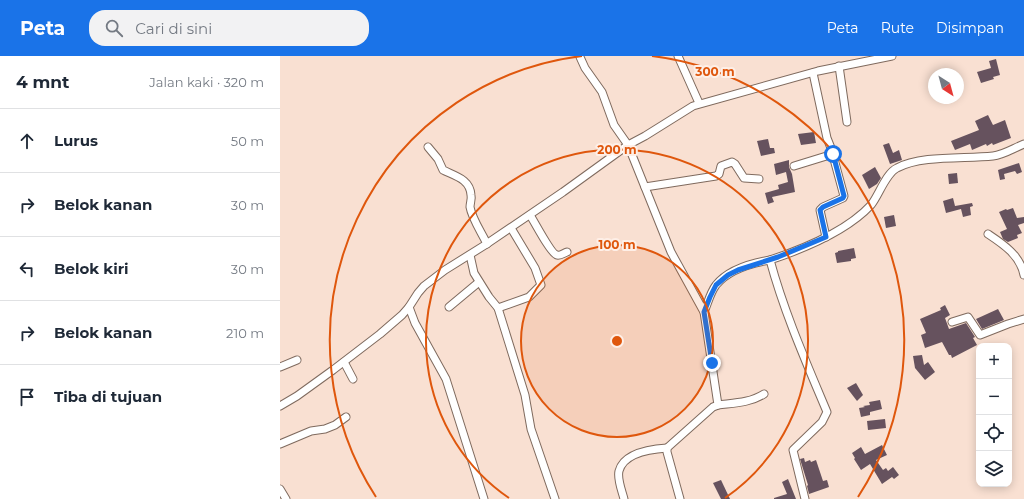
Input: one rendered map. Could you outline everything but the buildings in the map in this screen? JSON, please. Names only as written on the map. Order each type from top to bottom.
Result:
[{"type":"street","points":[[678,56],[699,103]]},
{"type":"street","points":[[280,405],[298,396],[344,362],[391,324],[409,307],[424,286],[444,270],[511,228],[628,145],[693,106],[699,103],[813,72],[892,56]]},
{"type":"street","points":[[580,58],[585,68],[602,92],[614,124],[628,145],[671,252],[704,312],[718,405]]},
{"type":"street","points":[[840,66],[847,122]]},
{"type":"street","points":[[813,72],[827,138],[833,154],[844,196],[843,198],[823,207],[820,210],[826,237]]},
{"type":"street","points":[[704,312],[716,285],[738,270],[759,262],[770,260],[806,246],[826,237],[848,223],[870,206],[892,172],[898,167],[919,160],[994,156],[1024,144]]},
{"type":"street","points":[[428,147],[438,159],[443,170],[457,176],[465,182],[470,189],[472,197],[470,207],[487,244]]},
{"type":"street","points":[[794,166],[833,154]]},
{"type":"street","points":[[645,187],[716,176],[719,174],[721,166],[732,162],[744,178],[759,179]]},
{"type":"street","points":[[530,215],[555,255],[558,256],[567,252]]},
{"type":"street","points":[[498,308],[529,297],[541,285],[535,268],[511,228]]},
{"type":"street","points":[[988,234],[1009,249],[1019,261],[1024,275]]},
{"type":"street","points":[[470,255],[474,273],[489,297],[498,308],[525,395],[531,429],[555,499]]},
{"type":"street","points":[[770,260],[781,296],[827,412],[822,422],[793,450],[805,499]]},
{"type":"street","points":[[448,307],[479,282]]},
{"type":"street","points":[[409,307],[415,323],[446,379],[484,499]]},
{"type":"street","points":[[952,322],[968,317],[980,335],[1024,319]]},
{"type":"street","points":[[280,367],[297,360]]},
{"type":"street","points":[[344,362],[353,379]]},
{"type":"street","points":[[624,499],[618,472],[628,459],[638,453],[667,448],[713,407],[748,401],[764,394]]},
{"type":"street","points":[[280,444],[311,431],[335,425],[346,417]]},
{"type":"street","points":[[667,448],[680,499]]},
{"type":"street","points":[[280,489],[286,499]]},
{"type":"route","points":[[712,363],[704,312],[716,285],[728,275],[738,270],[778,257],[826,237],[820,210],[823,207],[843,198],[844,196],[833,154]]}]
